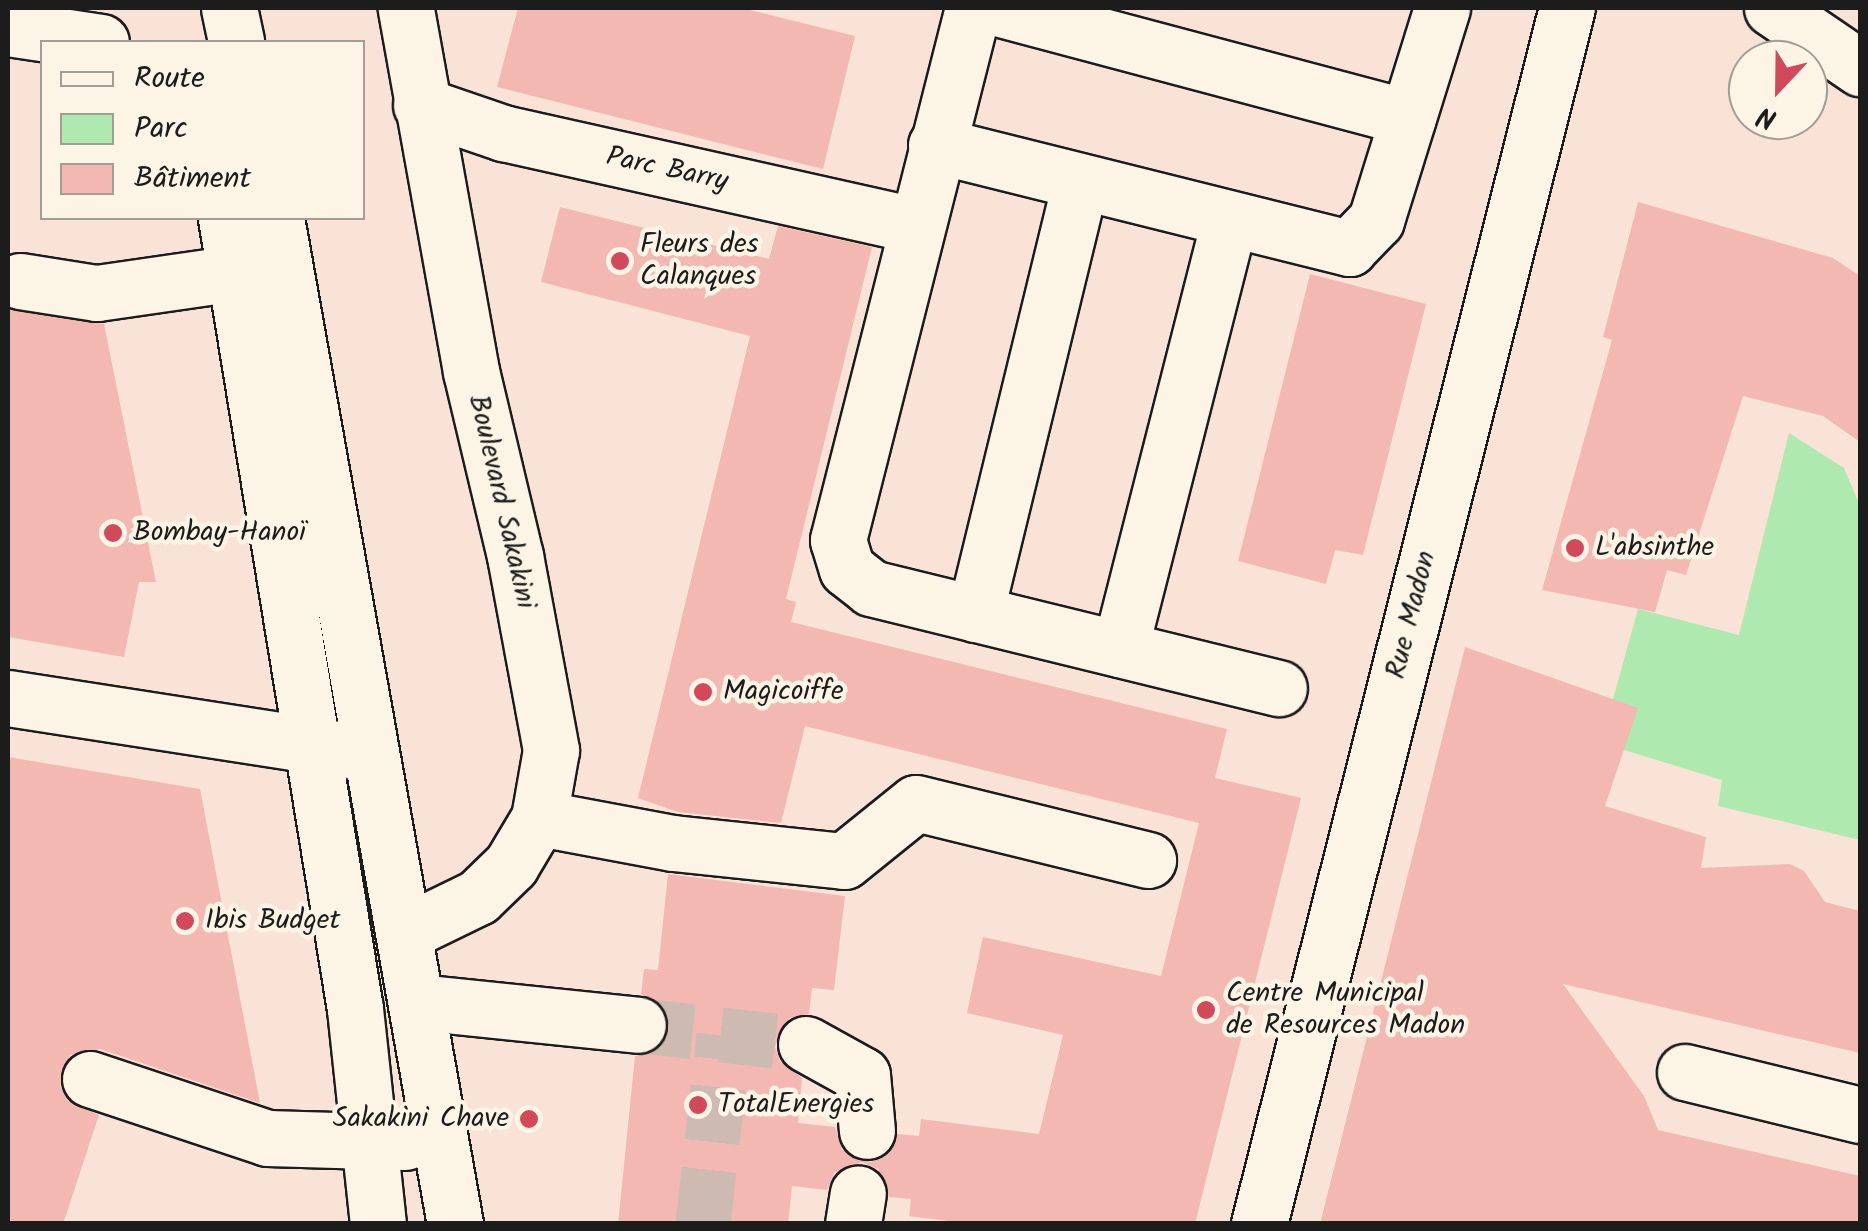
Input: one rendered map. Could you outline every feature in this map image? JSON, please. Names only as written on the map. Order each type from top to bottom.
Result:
[{"type":"street","points":[[229,8],[236,40]]},
{"type":"street","name":"Boulevard Sakakini","points":[[406,8],[420,105],[551,750],[540,818],[511,865],[478,897],[406,932]]},
{"type":"street","points":[[972,8],[838,540],[847,570],[871,588],[1279,688]]},
{"type":"street","points":[[997,8],[1408,117]]},
{"type":"street","points":[[936,146],[1349,248],[1376,220],[1442,8]]},
{"type":"street","name":"Rue Madon","points":[[1259,1224],[1567,8]]},
{"type":"street","points":[[1772,8],[1860,68]]},
{"type":"street","points":[[8,28],[88,40]]},
{"type":"street","name":"Parc Barry","points":[[420,105],[503,133],[916,224]]},
{"type":"street","points":[[975,614],[1080,183]]},
{"type":"street","points":[[226,220],[308,746],[355,1009],[378,1224]]},
{"type":"street","points":[[1120,649],[1230,221]]},
{"type":"street","points":[[20,281],[97,293],[232,273],[281,241],[376,753],[455,1224]]},
{"type":"street","points":[[8,698],[308,746],[376,753]]},
{"type":"street","points":[[540,818],[673,843],[844,862],[916,803],[1148,860]]},
{"type":"street","points":[[417,1002],[638,1025]]},
{"type":"street","points":[[806,1044],[862,1075],[867,1131]]},
{"type":"street","points":[[1685,1072],[1860,1115]]},
{"type":"street","points":[[90,1079],[268,1138],[442,1144]]},
{"type":"green space","points":[[1789,433],[1844,468],[1860,506],[1860,840],[1718,806],[1722,780],[1624,750],[1613,699],[1638,609],[1739,635]]},
{"type":"building","points":[[518,8],[742,8],[855,36],[823,169],[497,87]]},
{"type":"building","points":[[1638,202],[1833,258],[1860,276],[1860,442],[1823,416],[1743,396],[1686,575],[1667,570],[1655,612],[1542,590],[1612,340],[1603,337]]},
{"type":"building","points":[[560,207],[769,259],[778,226],[872,247],[786,599],[796,602],[791,622],[1227,729],[1215,778],[1301,798],[1195,1224],[971,1224],[909,1216],[911,1199],[889,1197],[878,1169],[862,1162],[834,1173],[827,1190],[792,1186],[788,1224],[618,1224],[635,1056],[652,1053],[669,1029],[666,1011],[641,994],[644,969],[658,970],[668,874],[845,896],[834,990],[812,988],[809,1014],[789,1018],[775,1046],[780,1061],[802,1078],[798,1123],[835,1127],[842,1150],[871,1162],[886,1156],[897,1134],[919,1136],[921,1119],[1039,1134],[1063,1035],[967,1013],[983,937],[1161,976],[1199,823],[805,726],[781,823],[678,812],[638,798],[750,336],[541,282]]},
{"type":"building","points":[[1310,274],[1426,304],[1363,555],[1335,550],[1326,584],[1238,561]]},
{"type":"building","points":[[8,309],[104,324],[156,582],[139,582],[124,657],[8,637]]},
{"type":"building","points":[[1465,647],[1638,708],[1605,806],[1706,837],[1701,868],[1790,864],[1804,871],[1825,902],[1860,911],[1860,1053],[1563,984],[1644,1096],[1658,1130],[1860,1176],[1860,1224],[1320,1224]]},
{"type":"building","points":[[8,757],[200,789],[260,1103],[100,1049],[70,1055],[60,1086],[67,1100],[99,1115],[63,1224],[8,1224]]},
{"type":"tunnel","points":[[638,1025],[806,1044]]},
{"type":"tunnel","points":[[703,1224],[724,1035]]},
{"type":"place","name":"Fleurs des Calanques","points":[[620,261]]},
{"type":"place","name":"Bombay-Hanoï","points":[[113,533]]},
{"type":"place","name":"L'absinthe","points":[[1575,548]]},
{"type":"place","name":"Magicoiffe","points":[[703,692]]},
{"type":"place","name":"Ibis Budget","points":[[185,921]]},
{"type":"place","name":"Centre Municipal de Resources Madon","points":[[1206,1010]]},
{"type":"place","name":"TotalEnergies","points":[[698,1105]]},
{"type":"place","name":"Sakakini Chave","points":[[529,1119]]}]
